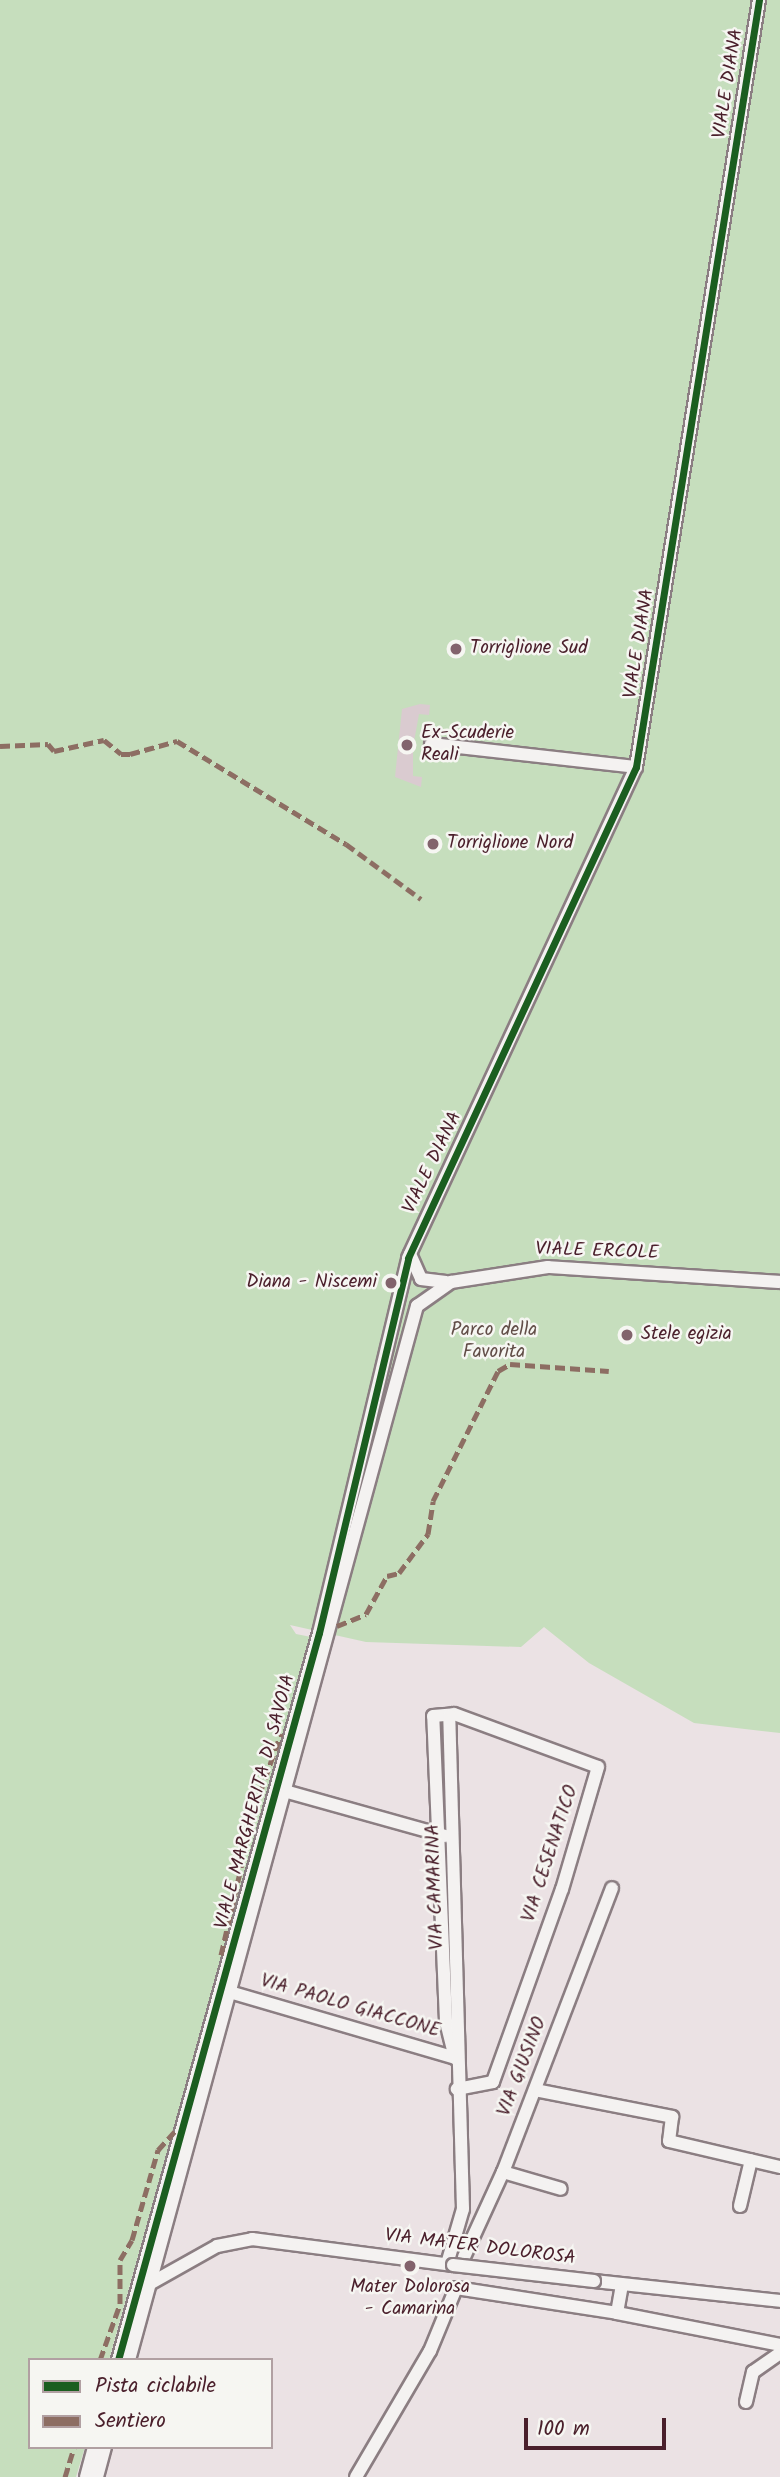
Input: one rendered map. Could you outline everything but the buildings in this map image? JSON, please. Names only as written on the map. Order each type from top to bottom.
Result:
[{"type":"street","name":"VIALE DIANA","points":[[411,1250],[636,767],[759,0]]},
{"type":"street","points":[[431,744],[636,767]]},
{"type":"street","points":[[411,1250],[410,1263],[421,1279],[451,1282]]},
{"type":"street","name":"VIALE MARGHERITA DI SAVOIA","points":[[129,2358],[145,2283],[319,1633],[411,1250]]},
{"type":"street","name":"VIALE ERCOLE","points":[[420,1301],[451,1282],[548,1267],[780,1282]]},
{"type":"street","name":"VIALE MARGHERITA DI SAVOIA","points":[[145,2283],[233,1993],[288,1792],[404,1338],[420,1301]]},
{"type":"street","name":"VIA CESENATICO","points":[[433,1716],[449,1714],[598,1767],[562,1889],[493,2082],[457,2089]]},
{"type":"street","name":"VIA CAMARINA","points":[[449,1714],[460,2020],[455,2058]]},
{"type":"street","name":"VIA CAMARINA","points":[[433,1716],[446,2021],[455,2058],[463,2209],[456,2270]]},
{"type":"street","points":[[288,1792],[438,1836],[453,1836]]},
{"type":"street","name":"VIA GIUSINO","points":[[456,2270],[503,2172],[612,1888]]},
{"type":"street","name":"VIA PAOLO GIACCONE","points":[[233,1993],[455,2058]]},
{"type":"street","points":[[535,2090],[672,2117],[668,2141],[780,2167]]},
{"type":"street","points":[[740,2206],[751,2160]]},
{"type":"street","points":[[503,2172],[561,2189]]},
{"type":"street","name":"VIA MATER DOLOROSA","points":[[119,2358],[136,2293],[145,2283],[182,2268],[218,2246],[251,2239],[456,2270],[594,2281],[780,2301]]},
{"type":"street","points":[[356,2477],[430,2351],[456,2270],[617,2313],[780,2345]]},
{"type":"street","points":[[617,2313],[622,2284]]},
{"type":"street","points":[[746,2402],[753,2372],[780,2353]]},
{"type":"street","points":[[86,2477],[93,2449]]},
{"type":"street","points":[[97,2477],[104,2449]]},
{"type":"green space","name":"Parco della Favorita","points":[[0,0],[780,0],[780,1733],[694,1723],[589,1663],[544,1627],[521,1647],[366,1642],[290,1625],[296,1634],[311,1637],[110,2358],[28,2358],[28,2449],[84,2449],[76,2477],[0,2477]]},
{"type":"marked path","points":[[0,746],[48,744],[54,751],[104,740],[121,754],[130,754],[177,741],[346,844],[421,899]]},
{"type":"marked path","points":[[337,1626],[366,1614],[387,1576],[399,1573],[428,1534],[433,1501],[498,1371],[510,1364],[609,1371]]},
{"type":"marked path","points":[[221,1955],[255,1807],[281,1733]]},
{"type":"marked path","points":[[101,2358],[120,2304],[120,2260],[132,2240],[158,2150],[175,2131]]},
{"type":"marked path","points":[[65,2477],[73,2449]]},
{"type":"cycle path","points":[[119,2358],[319,1633],[408,1258],[636,767],[759,0]]},
{"type":"place","name":"Torriglione Sud","points":[[456,649]]},
{"type":"place","name":"Ex-Scuderie Reali","points":[[407,745]]},
{"type":"place","name":"Torriglione Nord","points":[[433,844]]},
{"type":"place","name":"Diana - Niscemi","points":[[391,1283]]},
{"type":"place","name":"Stele egizia","points":[[627,1335]]},
{"type":"place","name":"Mater Dolorosa - Camarina","points":[[410,2266]]}]
